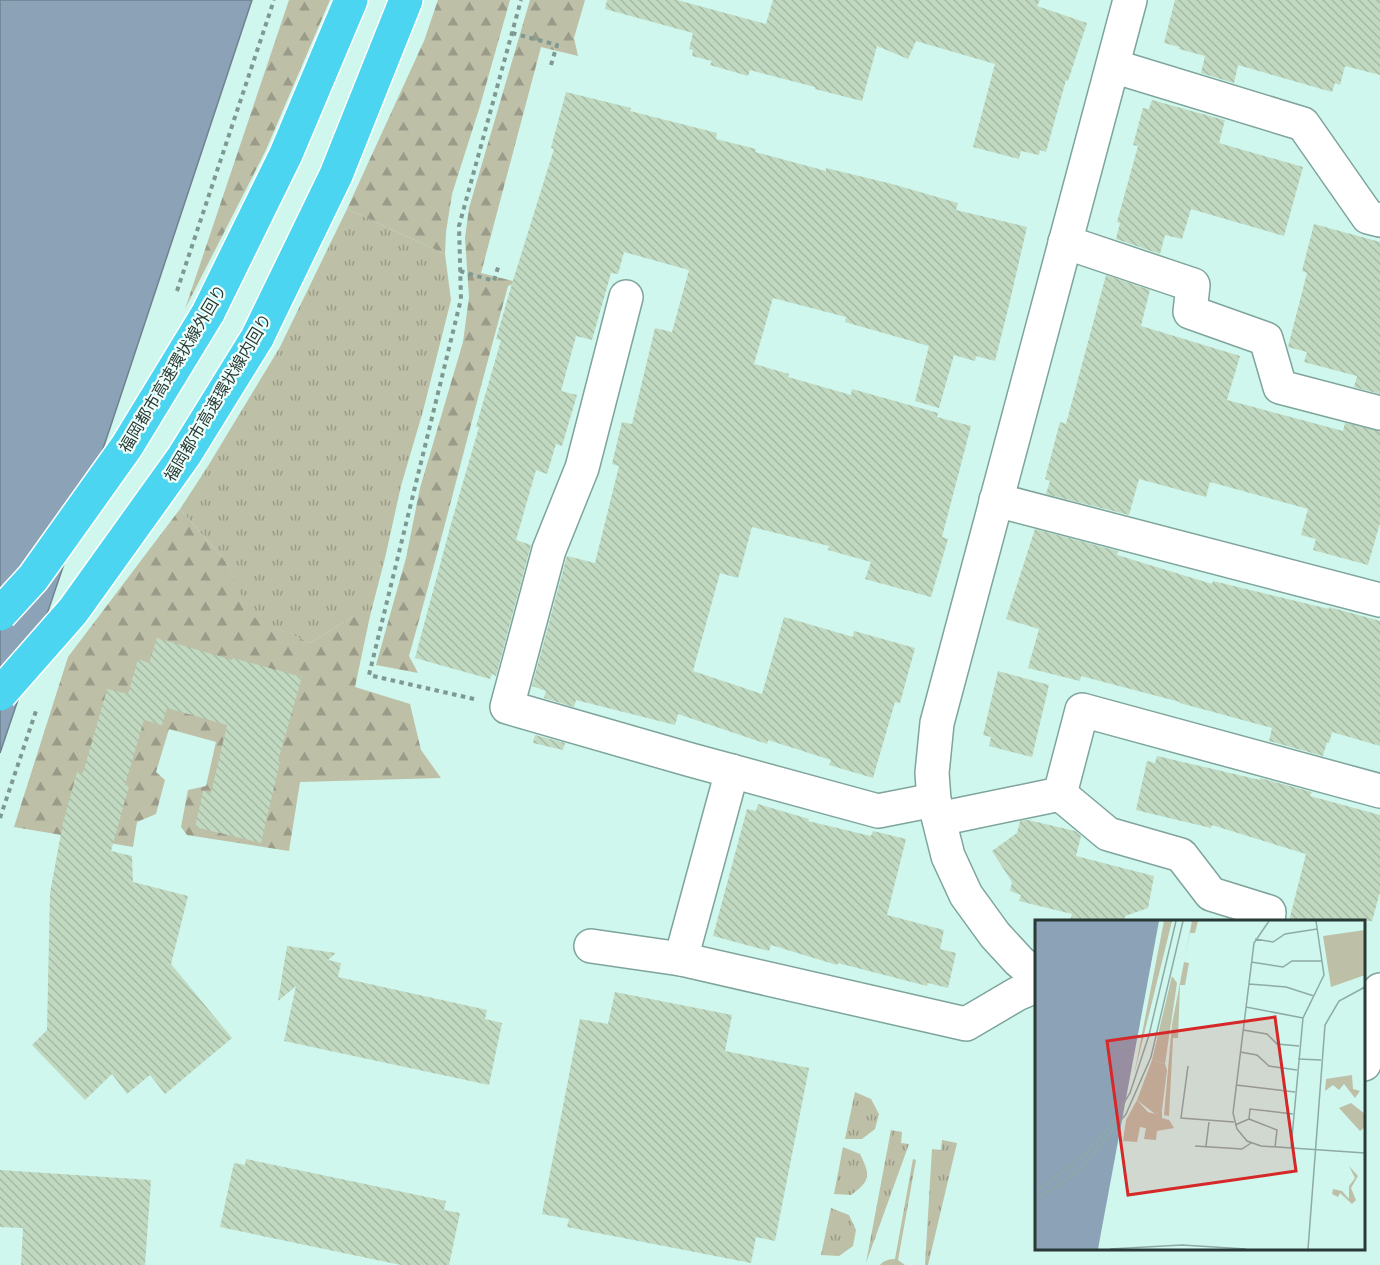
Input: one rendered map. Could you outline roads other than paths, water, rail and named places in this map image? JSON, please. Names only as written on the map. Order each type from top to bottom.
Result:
[{"type":"highway","name":"福岡都市高速環状線外回り","points":[[0,614],[33,578],[127,446],[208,313],[286,154],[351,0]]},
{"type":"highway","name":"福岡都市高速環状線内回り","points":[[0,694],[74,610],[184,456],[257,338],[336,175],[406,0]]},
{"type":"street","points":[[1035,975],[995,935],[966,895],[948,856],[937,809],[932,773],[937,723],[1130,0]]},
{"type":"street","points":[[1113,66],[1303,124],[1368,218],[1380,220]]},
{"type":"street","points":[[1065,242],[1192,285],[1190,312],[1266,339],[1280,387],[1380,413]]},
{"type":"street","points":[[626,297],[582,468],[549,550],[507,707],[878,812],[937,809],[1060,794],[1108,834],[1181,855],[1211,894],[1269,912],[1268,920]]},
{"type":"street","points":[[996,500],[1380,600]]},
{"type":"street","points":[[1060,794],[1082,710],[1380,790]]},
{"type":"street","points":[[681,960],[732,771]]},
{"type":"street","points":[[591,946],[681,960],[966,1024],[1017,994],[1035,986]]},
{"type":"street","points":[[1365,1059],[1380,990]]},
{"type":"street","points":[[1365,1072],[1380,1075]]},
{"type":"water","points":[[0,0],[252,0],[0,753]]}]
